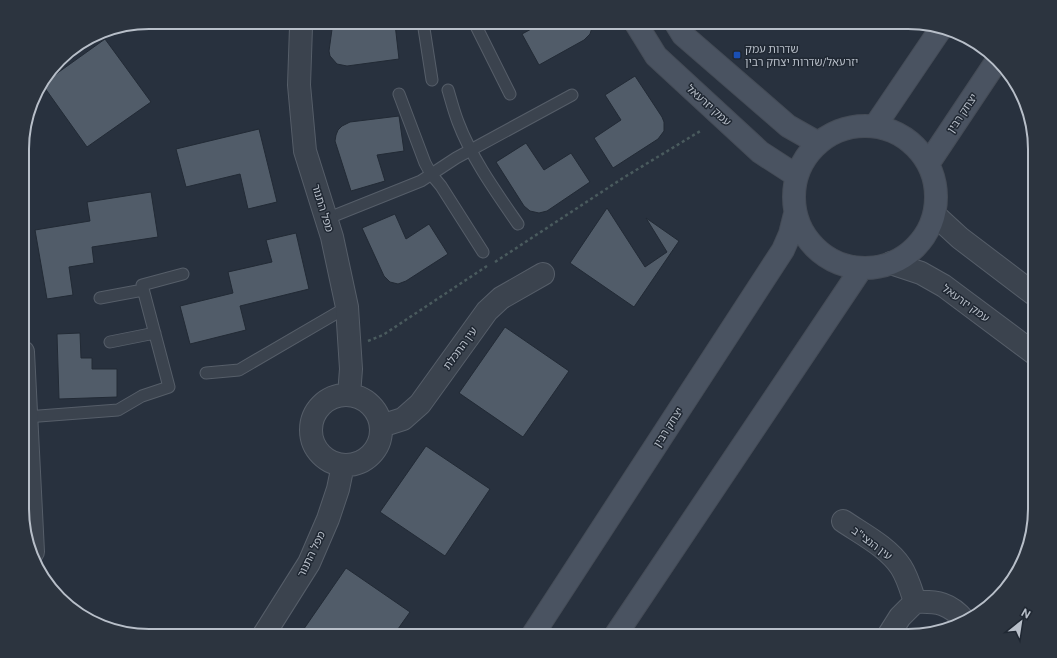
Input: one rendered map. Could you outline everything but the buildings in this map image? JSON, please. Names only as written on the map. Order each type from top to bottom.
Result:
[{"type":"main road","name":"עמק יזרעאל","points":[[639,29],[656,56],[760,152],[797,176]]},
{"type":"main road","points":[[680,29],[684,35],[788,126],[818,143]]},
{"type":"main road","points":[[875,126],[938,33]]},
{"type":"main road","name":"יצחק רבין","points":[[928,164],[994,66]]},
{"type":"main road","points":[[860,126],[875,126],[891,131],[906,139],[919,150],[934,176],[937,202],[929,231],[920,244],[907,255],[885,266],[861,269],[833,261],[821,254],[802,232],[795,214],[794,195],[797,176],[802,164],[818,143],[830,135],[844,129],[860,126]]},
{"type":"main road","name":"יצחק רבין","points":[[537,629],[783,250],[790,234],[795,214]]},
{"type":"main road","points":[[620,629],[861,269]]},
{"type":"street","name":"מפל התנור","points":[[301,29],[299,85],[305,151],[332,237],[347,307],[351,369],[349,394]]},
{"type":"street","points":[[934,215],[960,238],[1028,290]]},
{"type":"street","name":"עמק יזרעאל","points":[[891,263],[921,274],[944,286],[1028,349]]},
{"type":"street","name":"עין התכלת","points":[[381,426],[403,418],[420,404],[487,310],[501,298],[543,274]]},
{"type":"street","points":[[349,394],[370,404],[379,416],[381,426],[381,436],[378,446],[371,454],[363,461],[343,465],[332,462],[323,456],[316,447],[312,437],[311,427],[314,416],[324,403],[338,396],[349,394]]},
{"type":"street","name":"מפל התנור","points":[[267,629],[309,563],[328,519],[338,489],[343,465]]},
{"type":"street","points":[[29,475],[32,536]]},
{"type":"street","name":"עין הנצי\"ב","points":[[843,521],[885,550],[900,566],[908,582],[915,602]]},
{"type":"street","points":[[892,629],[900,617],[915,602],[932,601],[945,605],[962,617]]},
{"type":"lane","points":[[424,29],[432,80]]},
{"type":"lane","points":[[478,29],[510,94]]},
{"type":"lane","points":[[448,90],[458,123],[471,150],[487,179],[518,224]]},
{"type":"lane","points":[[399,94],[425,163],[483,252]]},
{"type":"lane","points":[[326,219],[421,181],[471,150],[572,95]]},
{"type":"lane","points":[[29,417],[118,410],[142,396],[168,387],[142,285],[183,274]]},
{"type":"lane","points":[[100,298],[143,290]]},
{"type":"lane","points":[[206,373],[240,370],[347,307]]},
{"type":"lane","points":[[110,342],[155,333]]},
{"type":"path","points":[[350,349],[383,335],[623,178],[702,130]]},
{"type":"place","name":"שדרות עמק יזרעאל/שדרות יצחק רבין","points":[[737,55]]}]
